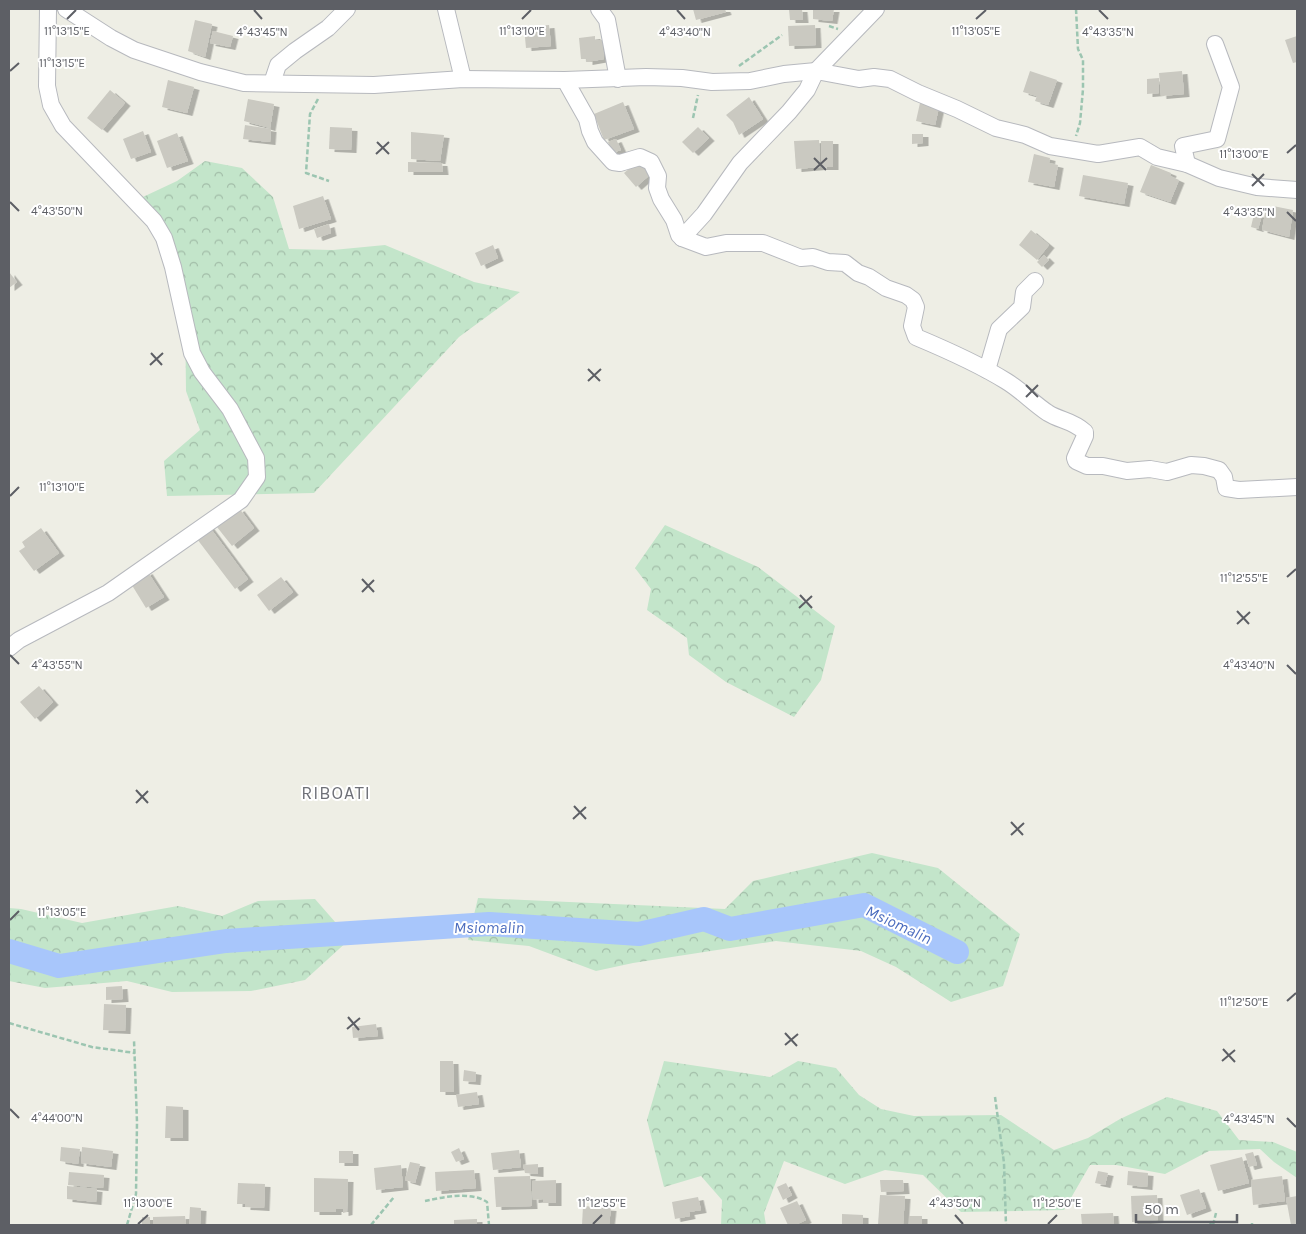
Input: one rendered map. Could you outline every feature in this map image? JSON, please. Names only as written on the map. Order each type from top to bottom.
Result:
[{"type":"street","points":[[9,648],[19,640],[108,593],[241,500],[256,477],[256,458],[230,409],[202,372],[192,353],[173,267],[164,238],[154,221],[63,126],[51,105],[47,86],[48,9]]},
{"type":"street","points":[[68,9],[110,38],[134,50],[225,79],[244,83],[320,85],[463,79],[565,80],[646,77],[682,78],[712,82],[750,81],[784,74],[816,71],[858,79],[890,78],[918,93],[996,128],[1025,135],[1050,146],[1098,154],[1140,147],[1157,157],[1187,164],[1219,178],[1257,187],[1297,190]]},
{"type":"street","points":[[272,83],[278,66],[294,51],[328,28],[347,9]]},
{"type":"street","points":[[446,9],[463,79]]},
{"type":"street","points":[[599,9],[607,20],[618,79]]},
{"type":"street","points":[[682,238],[704,214],[740,163],[789,112],[807,90],[816,71],[876,9]]},
{"type":"street","points":[[1187,164],[1183,146],[1217,139],[1231,87],[1215,44]]},
{"type":"street","points":[[565,80],[588,119],[590,131],[595,142],[613,162],[620,163],[640,157],[650,162],[658,176],[657,188],[661,199],[682,238],[706,247],[726,243],[763,243],[801,258],[813,257],[828,262],[845,263],[858,273],[868,276],[886,288],[906,295],[913,300],[916,307],[912,326],[916,337],[987,370],[1008,382],[1051,415],[1072,422],[1085,432],[1075,458],[1076,462],[1087,466],[1103,466],[1127,471],[1150,469],[1167,472],[1191,465],[1204,466],[1219,470],[1224,477],[1226,488],[1239,490],[1297,487]]},
{"type":"street","points":[[987,370],[998,329],[1022,307],[1024,292],[1035,281]]},
{"type":"path","points":[[1073,151],[1080,124],[1083,89],[1083,60],[1078,49],[1076,9]]},
{"type":"path","points":[[735,68],[782,35]]},
{"type":"path","points":[[693,118],[699,92],[712,82]]},
{"type":"path","points":[[320,85],[318,98],[310,114],[306,173],[328,181]]},
{"type":"path","points":[[9,1023],[92,1047],[134,1053]]},
{"type":"path","points":[[127,1225],[136,1194],[137,1122],[134,1040]]},
{"type":"path","points":[[995,1097],[1004,1163],[1006,1225]]},
{"type":"path","points":[[371,1225],[394,1196]]},
{"type":"path","points":[[425,1201],[445,1197],[480,1197],[487,1202],[489,1225]]},
{"type":"path","points":[[1212,1225],[1216,1214]]},
{"type":"path","points":[[1210,1220],[1212,1225]]},
{"type":"green space","points":[[205,161],[242,168],[273,197],[289,249],[333,250],[385,245],[474,282],[520,292],[459,337],[314,493],[167,496],[164,461],[200,430],[186,391],[185,309],[153,233],[128,204],[177,181]]},
{"type":"green space","points":[[665,525],[758,567],[835,626],[821,680],[794,717],[726,682],[689,655],[687,638],[647,610],[651,589],[635,568]]},
{"type":"green space","points":[[872,853],[938,868],[1020,934],[1003,986],[951,1002],[896,967],[861,951],[776,941],[633,963],[596,971],[529,946],[468,940],[478,898],[725,909],[753,881]]},
{"type":"green space","points":[[315,899],[350,939],[305,980],[251,991],[172,992],[127,981],[45,988],[9,981],[9,908],[82,923],[178,906],[222,916],[258,901]]},
{"type":"green space","points":[[664,1061],[770,1077],[798,1061],[836,1068],[859,1095],[881,1109],[914,1116],[1001,1115],[1054,1150],[1088,1138],[1120,1119],[1167,1097],[1217,1111],[1239,1140],[1273,1142],[1297,1152],[1297,1178],[1274,1162],[1260,1149],[1209,1151],[1165,1174],[1116,1165],[1090,1165],[1064,1210],[961,1212],[923,1175],[885,1170],[845,1184],[784,1161],[764,1213],[766,1225],[721,1225],[722,1200],[701,1176],[664,1187],[647,1120]]},
{"type":"building","points":[[693,9],[725,9],[726,12],[696,20]]},
{"type":"building","points":[[789,9],[802,9],[803,20],[790,20]]},
{"type":"building","points":[[813,9],[834,9],[832,21],[813,19]]},
{"type":"building","points":[[195,20],[212,24],[205,57],[188,51]]},
{"type":"building","points":[[549,25],[551,46],[526,48],[524,27]]},
{"type":"building","points":[[815,25],[816,45],[789,46],[788,26]]},
{"type":"building","points":[[213,31],[233,36],[230,47],[210,43]]},
{"type":"building","points":[[595,36],[595,40],[602,40],[604,59],[587,62],[587,59],[581,59],[579,38]]},
{"type":"building","points":[[1297,36],[1297,62],[1293,63],[1285,40]]},
{"type":"building","points":[[1030,71],[1057,80],[1048,105],[1035,101],[1037,96],[1023,92]]},
{"type":"building","points":[[1182,71],[1184,94],[1161,96],[1159,73]]},
{"type":"building","points":[[1159,78],[1159,93],[1147,94],[1147,79]]},
{"type":"building","points":[[168,80],[194,87],[187,113],[162,107]]},
{"type":"building","points":[[110,90],[125,103],[102,130],[87,118]]},
{"type":"building","points":[[749,97],[763,119],[739,135],[733,122],[726,115]]},
{"type":"building","points":[[248,99],[274,104],[270,128],[244,121]]},
{"type":"building","points":[[623,102],[634,129],[604,140],[594,114]]},
{"type":"building","points":[[920,103],[939,107],[935,125],[916,121]]},
{"type":"building","points":[[245,125],[271,129],[270,142],[243,139]]},
{"type":"building","points":[[330,127],[352,128],[351,150],[329,149]]},
{"type":"building","points":[[698,127],[709,138],[693,153],[682,142]]},
{"type":"building","points":[[143,131],[151,152],[131,159],[123,139]]},
{"type":"building","points":[[411,132],[444,135],[440,161],[411,159]]},
{"type":"building","points":[[177,133],[188,161],[167,168],[157,141]]},
{"type":"building","points":[[912,134],[923,134],[923,143],[912,144]]},
{"type":"building","points":[[616,139],[621,150],[612,153],[608,142]]},
{"type":"building","points":[[819,140],[820,167],[796,169],[794,141]]},
{"type":"building","points":[[821,141],[833,141],[833,167],[821,167]]},
{"type":"building","points":[[1034,154],[1050,158],[1049,163],[1058,165],[1054,187],[1028,182]]},
{"type":"building","points":[[640,160],[652,173],[636,187],[624,173]]},
{"type":"building","points":[[408,162],[442,163],[443,172],[408,172]]},
{"type":"building","points":[[1151,165],[1171,173],[1170,176],[1179,180],[1170,202],[1140,192]]},
{"type":"building","points":[[1083,175],[1128,183],[1124,204],[1079,196]]},
{"type":"building","points":[[323,196],[331,219],[299,229],[293,206]]},
{"type":"building","points":[[1273,206],[1293,210],[1289,237],[1262,230],[1266,208],[1271,209]]},
{"type":"building","points":[[1254,214],[1262,215],[1258,229],[1251,227]]},
{"type":"building","points":[[329,224],[331,233],[317,238],[314,229]]},
{"type":"building","points":[[1031,230],[1049,245],[1037,260],[1019,245]]},
{"type":"building","points":[[493,245],[498,258],[481,266],[475,253]]},
{"type":"building","points":[[1044,255],[1049,260],[1042,267],[1037,262]]},
{"type":"building","points":[[9,272],[17,282],[9,288]]},
{"type":"building","points":[[239,508],[254,528],[232,546],[217,527]]},
{"type":"building","points":[[208,525],[248,579],[235,589],[194,535]]},
{"type":"building","points":[[41,528],[59,553],[34,571],[19,551],[25,547],[22,542]]},
{"type":"building","points":[[147,571],[164,597],[146,608],[130,582]]},
{"type":"building","points":[[281,577],[293,592],[269,611],[257,595]]},
{"type":"building","points":[[39,686],[53,702],[35,719],[20,702]]},
{"type":"building","points":[[122,986],[123,999],[106,1000],[106,987]]},
{"type":"building","points":[[104,1004],[126,1005],[125,1031],[103,1030]]},
{"type":"building","points":[[376,1024],[378,1036],[353,1038],[352,1027]]},
{"type":"building","points":[[440,1061],[453,1061],[454,1092],[440,1092]]},
{"type":"building","points":[[464,1070],[476,1072],[475,1082],[463,1081]]},
{"type":"building","points":[[477,1092],[479,1104],[458,1107],[456,1095]]},
{"type":"building","points":[[166,1106],[183,1107],[183,1138],[165,1138]]},
{"type":"building","points":[[61,1147],[80,1149],[78,1164],[60,1161]]},
{"type":"building","points":[[82,1147],[113,1151],[111,1167],[81,1163]]},
{"type":"building","points":[[459,1148],[464,1159],[456,1162],[451,1152]]},
{"type":"building","points":[[519,1150],[521,1167],[493,1170],[491,1153]]},
{"type":"building","points":[[339,1151],[353,1151],[353,1163],[339,1163]]},
{"type":"building","points":[[1253,1152],[1257,1165],[1249,1167],[1245,1154]]},
{"type":"building","points":[[1242,1157],[1249,1183],[1218,1191],[1210,1165]]},
{"type":"building","points":[[410,1162],[420,1164],[415,1183],[405,1180]]},
{"type":"building","points":[[538,1164],[538,1174],[525,1173],[523,1165]]},
{"type":"building","points":[[401,1165],[403,1187],[376,1190],[374,1168]]},
{"type":"building","points":[[474,1170],[476,1188],[436,1191],[435,1172]]},
{"type":"building","points":[[1098,1171],[1108,1173],[1105,1185],[1095,1183]]},
{"type":"building","points":[[1128,1171],[1148,1173],[1147,1187],[1127,1185]]},
{"type":"building","points":[[69,1172],[104,1175],[103,1188],[68,1185]]},
{"type":"building","points":[[530,1176],[532,1206],[496,1207],[494,1177]]},
{"type":"building","points":[[1282,1176],[1285,1201],[1253,1205],[1251,1180]]},
{"type":"building","points":[[314,1178],[348,1179],[347,1212],[343,1213],[343,1209],[336,1209],[336,1212],[314,1212]]},
{"type":"building","points":[[556,1180],[556,1203],[543,1203],[543,1199],[533,1200],[532,1181]]},
{"type":"building","points":[[880,1180],[903,1180],[904,1191],[881,1192]]},
{"type":"building","points":[[238,1183],[265,1184],[264,1208],[245,1207],[245,1204],[237,1204]]},
{"type":"building","points":[[786,1183],[792,1195],[783,1200],[777,1187]]},
{"type":"building","points":[[67,1186],[97,1189],[96,1202],[67,1199]]},
{"type":"building","points":[[1199,1189],[1206,1208],[1187,1215],[1180,1195]]},
{"type":"building","points":[[880,1195],[905,1196],[903,1225],[878,1225]]},
{"type":"building","points":[[1157,1195],[1158,1220],[1132,1222],[1131,1196]]},
{"type":"building","points":[[1297,1196],[1297,1224],[1291,1225],[1286,1198]]},
{"type":"building","points":[[698,1197],[701,1210],[689,1212],[690,1216],[675,1219],[672,1202]]},
{"type":"building","points":[[797,1201],[806,1220],[795,1225],[788,1225],[780,1208]]},
{"type":"building","points":[[583,1206],[611,1208],[609,1225],[582,1225]]},
{"type":"building","points":[[190,1207],[201,1208],[200,1225],[189,1225]]},
{"type":"building","points":[[1113,1213],[1114,1225],[1082,1225],[1081,1214]]},
{"type":"building","points":[[842,1214],[863,1215],[863,1225],[842,1225]]},
{"type":"building","points":[[185,1216],[186,1225],[153,1225],[153,1217]]},
{"type":"building","points":[[909,1216],[922,1216],[922,1225],[909,1225]]},
{"type":"building","points":[[142,1217],[150,1217],[150,1225],[142,1225]]},
{"type":"building","points":[[477,1219],[477,1225],[454,1225],[454,1220]]},
{"type":"waterway","name":"Msiomalin","points":[[9,951],[59,966],[226,941],[489,924],[639,934],[704,919],[730,929],[864,905],[957,952]]},
{"type":"district","name":"RIBOATI","points":[[336,793]]}]
